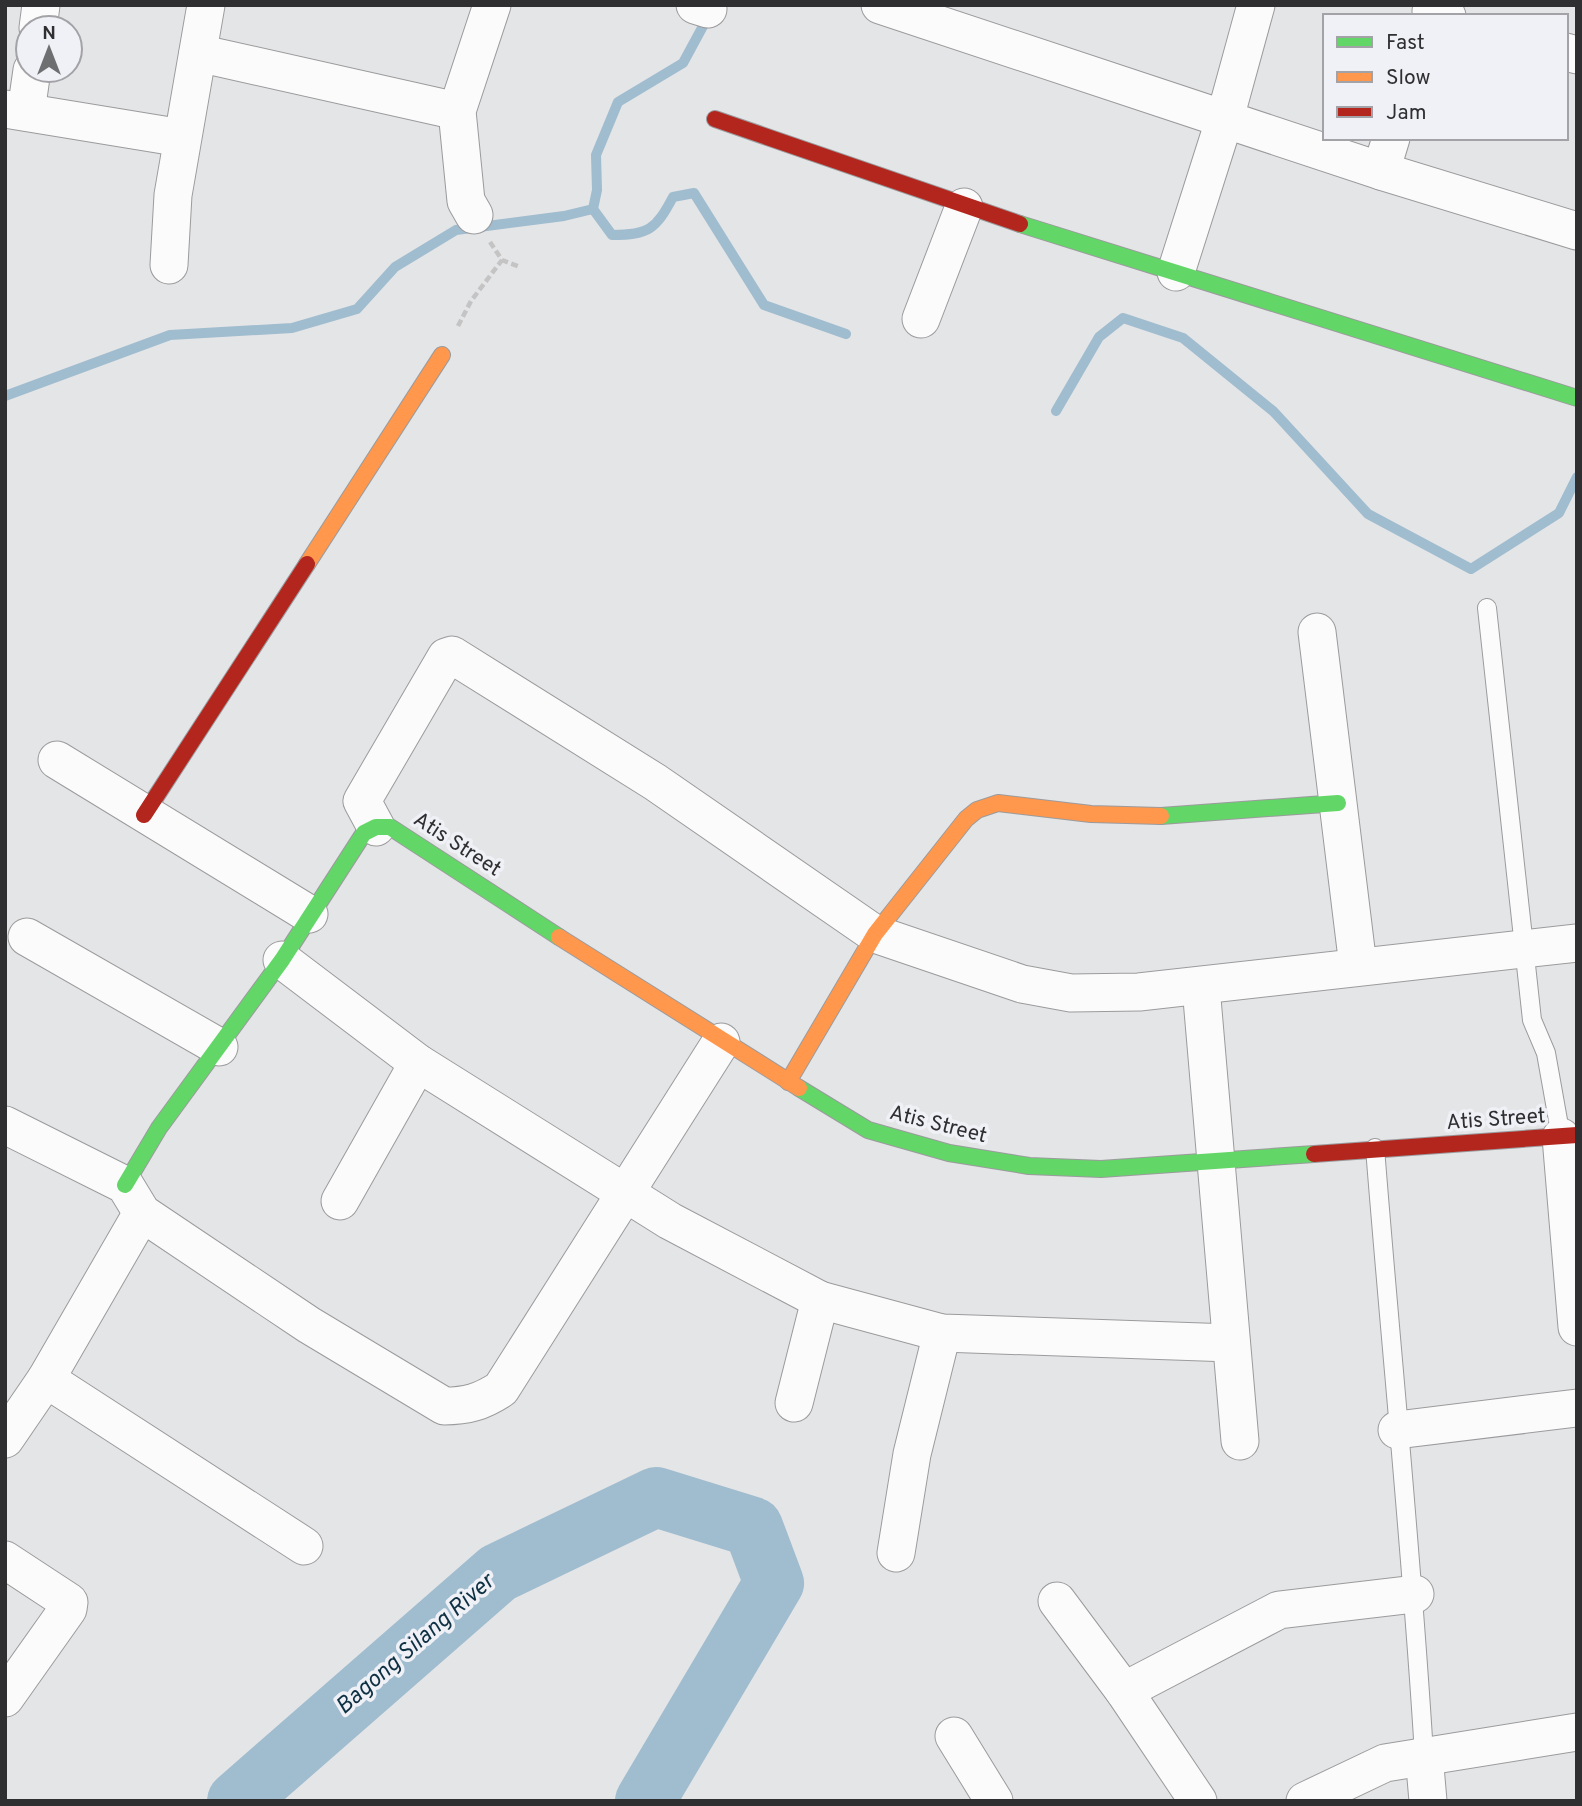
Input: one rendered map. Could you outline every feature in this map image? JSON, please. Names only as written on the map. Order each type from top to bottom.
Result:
[{"type":"street","points":[[169,265],[173,195],[206,5]]},
{"type":"street","points":[[478,224],[466,201],[457,111],[492,5]]},
{"type":"street","points":[[880,5],[1225,118],[1386,155],[1577,231]]},
{"type":"street","points":[[1176,272],[1225,118],[1256,5]]},
{"type":"street","points":[[198,53],[457,111]]},
{"type":"street","points":[[26,84],[16,110],[182,138]]},
{"type":"street","points":[[715,118],[964,207],[1577,398]]},
{"type":"street","points":[[921,319],[964,207]]},
{"type":"street","points":[[144,815],[442,355]]},
{"type":"street","points":[[1317,632],[1358,966]]},
{"type":"street","points":[[5,1439],[46,1379],[133,1199],[159,1128],[282,960],[309,914],[364,833],[376,827],[362,801],[446,657],[452,655],[655,782],[875,934],[1022,984],[1071,993],[1201,987],[1358,966],[1577,943]]},
{"type":"street","points":[[57,760],[309,914]]},
{"type":"street","points":[[788,1082],[875,934],[966,819],[981,806],[998,801],[1102,816],[1176,817],[1338,803]]},
{"type":"street","name":"Atis Street","points":[[376,827],[390,827],[722,1042],[868,1130],[949,1153],[1029,1166],[1101,1169],[1569,1136]]},
{"type":"street","points":[[27,937],[219,1047]]},
{"type":"street","points":[[282,960],[418,1063],[670,1221],[820,1300],[942,1333],[1230,1343]]},
{"type":"street","points":[[1201,987],[1240,1441]]},
{"type":"street","points":[[7,1130],[133,1199],[365,1359],[444,1406],[463,1406],[481,1402],[500,1389],[722,1042]]},
{"type":"street","points":[[340,1201],[418,1063]]},
{"type":"street","points":[[1569,1136],[1577,1327]]},
{"type":"street","points":[[794,1403],[820,1300]]},
{"type":"street","points":[[896,1553],[912,1454],[942,1333]]},
{"type":"street","points":[[46,1379],[303,1546]]},
{"type":"street","points":[[1397,1430],[1577,1408]]},
{"type":"street","points":[[5,1560],[69,1602],[68,1609],[5,1698]]},
{"type":"street","points":[[1124,1691],[1279,1610],[1415,1594]]},
{"type":"street","points":[[1058,1601],[1124,1691],[1198,1801]]},
{"type":"street","points":[[1305,1801],[1385,1763],[1577,1732]]},
{"type":"street","points":[[954,1736],[993,1801]]},
{"type":"street","points":[[1424,1755],[1428,1801]]},
{"type":"lane","points":[[1487,608],[1527,947],[1532,1020],[1546,1053],[1569,1136]]},
{"type":"lane","points":[[1375,1148],[1397,1430],[1415,1594],[1424,1755]]},
{"type":"path","points":[[478,224],[502,260],[520,267]]},
{"type":"path","points":[[442,355],[471,301],[502,260]]},
{"type":"waterway","points":[[709,15],[683,63],[618,102],[596,155],[597,190],[593,209],[612,235],[635,234],[656,223],[673,197],[694,193],[764,305],[846,334]]},
{"type":"waterway","points":[[5,396],[170,335],[292,328],[357,309],[395,267],[456,230],[564,216],[593,209]]},
{"type":"waterway","points":[[1056,411],[1099,337],[1123,318],[1183,338],[1273,411],[1368,514],[1471,569],[1559,513],[1577,477]]},
{"type":"waterway","name":"Bagong Silang River","points":[[237,1801],[498,1573],[656,1497],[753,1527],[774,1583],[645,1801]]},
{"type":"traffic: fast","points":[[1020,224],[1577,398]]},
{"type":"traffic: fast","points":[[1161,816],[1338,803]]},
{"type":"traffic: fast","points":[[125,1185],[159,1128],[282,960],[364,833],[376,827],[390,827],[559,937]]},
{"type":"traffic: fast","points":[[799,1088],[868,1130],[949,1153],[1029,1166],[1101,1169],[1314,1154]]},
{"type":"traffic: slow","points":[[307,564],[442,355]]},
{"type":"traffic: slow","points":[[788,1082],[875,934],[966,819],[977,810],[998,803],[1091,814],[1161,816]]},
{"type":"traffic: slow","points":[[559,937],[799,1088]]},
{"type":"traffic: jam","points":[[715,119],[1020,224]]},
{"type":"traffic: jam","points":[[144,815],[307,564]]},
{"type":"traffic: jam","points":[[1314,1154],[1577,1135]]}]
